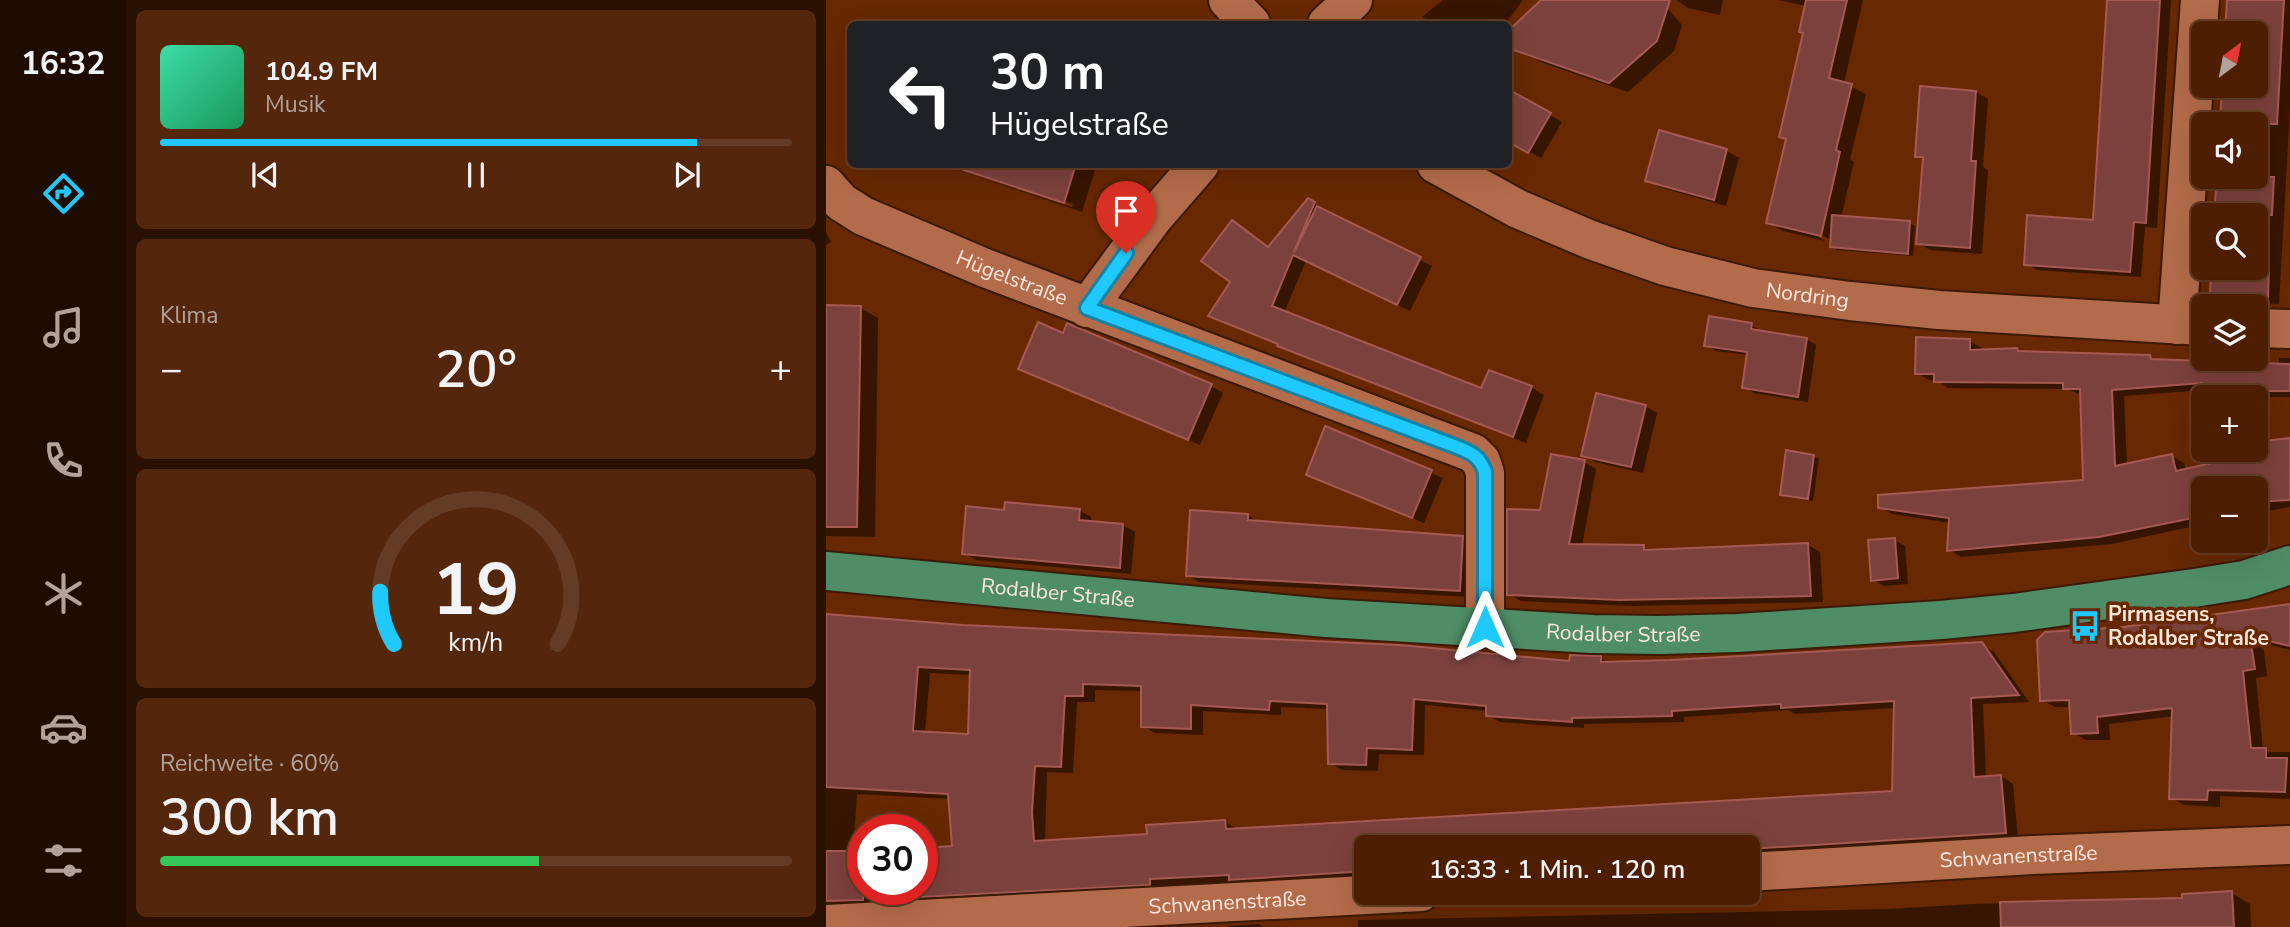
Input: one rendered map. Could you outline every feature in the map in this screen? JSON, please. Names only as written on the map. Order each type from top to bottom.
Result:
[{"type":"main road","name":"Rodalber Straße","points":[[826,571],[1326,618],[1592,634],[1659,635],[1737,633],[2014,613],[2194,588],[2244,579],[2290,565]]},
{"type":"street","points":[[1228,0],[1248,21]]},
{"type":"street","points":[[1330,21],[1353,0]]},
{"type":"street","points":[[2190,325],[2200,0]]},
{"type":"street","points":[[1087,308],[1154,217],[1197,168]]},
{"type":"street","name":"Nordring","points":[[1443,168],[1518,209],[1591,240],[1665,266],[1754,288],[1850,302],[1939,310],[2190,325]]},
{"type":"street","name":"Hügelstraße","points":[[826,185],[841,202],[863,216],[985,268],[1473,453],[1481,461],[1485,472],[1485,627]]},
{"type":"street","points":[[2268,328],[2290,329]]},
{"type":"street","name":"Schwanenstraße","points":[[1760,871],[2032,855],[2290,845]]},
{"type":"street","name":"Schwanenstraße","points":[[826,924],[1354,896]]},
{"type":"building","points":[[1541,0],[1670,0],[1657,41],[1609,83],[1512,49],[1512,27]]},
{"type":"building","points":[[1806,0],[1847,0],[1829,78],[1852,84],[1836,150],[1840,152],[1821,236],[1766,223],[1786,139],[1779,137],[1803,33],[1799,32]]},
{"type":"building","points":[[2107,0],[2160,0],[2146,223],[2134,222],[2130,272],[2024,265],[2027,215],[2093,220]]},
{"type":"building","points":[[2227,0],[2284,0],[2277,124],[2268,124],[2268,112],[2221,112],[2221,98],[2268,98],[2268,21],[2226,21]]},
{"type":"building","points":[[1920,86],[1976,91],[1971,161],[1976,161],[1970,248],[1916,244],[1923,157],[1915,157]]},
{"type":"building","points":[[1512,91],[1551,113],[1528,153],[1512,144]]},
{"type":"building","points":[[1659,130],[1727,149],[1714,200],[1645,181]]},
{"type":"building","points":[[964,168],[1075,168],[1064,203]]},
{"type":"building","points":[[2268,177],[2274,177],[2272,215],[2268,215],[2268,203],[2215,203],[2216,189],[2268,189]]},
{"type":"building","points":[[1308,198],[1315,202],[1294,252],[1317,206],[1421,257],[1397,305],[1293,255],[1272,306],[1481,388],[1489,370],[1532,386],[1513,437],[1277,346],[1278,344],[1208,316],[1230,282],[1201,261],[1232,220],[1268,247]]},
{"type":"building","points":[[1832,215],[1910,221],[1908,254],[1830,247]]},
{"type":"building","points":[[2269,268],[2268,299],[2268,294],[2210,294],[2211,280],[2268,280]]},
{"type":"building","points":[[826,305],[861,306],[857,527],[826,527]]},
{"type":"building","points":[[1709,316],[1752,323],[1751,329],[1807,338],[1798,397],[1742,388],[1747,352],[1704,346]]},
{"type":"building","points":[[1038,322],[1063,333],[1067,323],[1212,384],[1188,440],[1018,369]]},
{"type":"building","points":[[1916,337],[1970,339],[1970,350],[2017,348],[2018,351],[2150,355],[2151,359],[2191,360],[2191,371],[2268,371],[2268,363],[2290,364],[2290,391],[2268,391],[2268,385],[2202,383],[2112,390],[2115,466],[2172,454],[2176,471],[2216,462],[2268,462],[2268,441],[2290,438],[2290,500],[2268,501],[2268,476],[2191,476],[2191,518],[2099,537],[1947,551],[1949,518],[1878,508],[1878,495],[2083,480],[2080,389],[2063,389],[2063,383],[1934,382],[1934,374],[1915,374]]},
{"type":"building","points":[[1596,393],[1646,405],[1631,467],[1581,456]]},
{"type":"building","points":[[1325,426],[1432,470],[1412,518],[1306,475]]},
{"type":"building","points":[[1786,450],[1814,455],[1808,499],[1780,495]]},
{"type":"building","points":[[1551,454],[1585,460],[1569,544],[1644,545],[1644,550],[1808,543],[1811,596],[1619,600],[1507,595],[1507,509],[1540,510]]},
{"type":"building","points":[[1005,502],[1080,509],[1079,520],[1123,524],[1120,568],[962,554],[966,506],[1004,510]]},
{"type":"building","points":[[1190,510],[1248,514],[1248,520],[1463,536],[1460,591],[1186,576]]},
{"type":"building","points":[[1895,538],[1898,578],[1871,581],[1868,540]]},
{"type":"building","points":[[2290,604],[2290,646],[2250,637],[2255,669],[2243,671],[2251,748],[2266,748],[2266,758],[2287,758],[2285,792],[2208,790],[2207,800],[2169,799],[2172,708],[2097,717],[2098,733],[2071,734],[2069,700],[2040,701],[2037,640],[2045,632],[2123,627]]},
{"type":"building","points":[[826,614],[963,625],[1400,645],[1569,661],[1570,655],[1601,656],[1601,662],[1982,642],[2019,695],[1971,698],[1974,777],[2001,775],[2006,833],[1760,848],[1760,835],[1354,835],[1354,872],[1229,880],[1229,875],[1150,879],[1150,885],[938,896],[938,847],[952,846],[948,794],[826,787]],"holes":[[[918,667],[970,670],[968,734],[913,731]],[[1083,684],[1141,686],[1141,727],[1191,729],[1191,705],[1269,710],[1270,701],[1327,704],[1328,764],[1366,765],[1367,748],[1412,750],[1414,699],[1486,706],[1486,716],[1572,722],[1572,718],[1672,716],[1672,711],[1894,701],[1892,791],[1226,829],[1225,820],[1146,825],[1147,834],[1034,841],[1032,812],[1035,766],[1061,767],[1065,696],[1083,696]]]},
{"type":"building","points":[[826,851],[847,851],[847,900],[826,901]]},
{"type":"building","points":[[2232,891],[2234,927],[2001,927],[2000,902],[2182,898],[2182,894]]},
{"type":"place","name":"Pirmasens, Rodalber Straße","points":[[2085,626]]},
{"type":"route","points":[[1126,253],[1087,308],[1473,453],[1481,461],[1485,472],[1485,627]]}]
